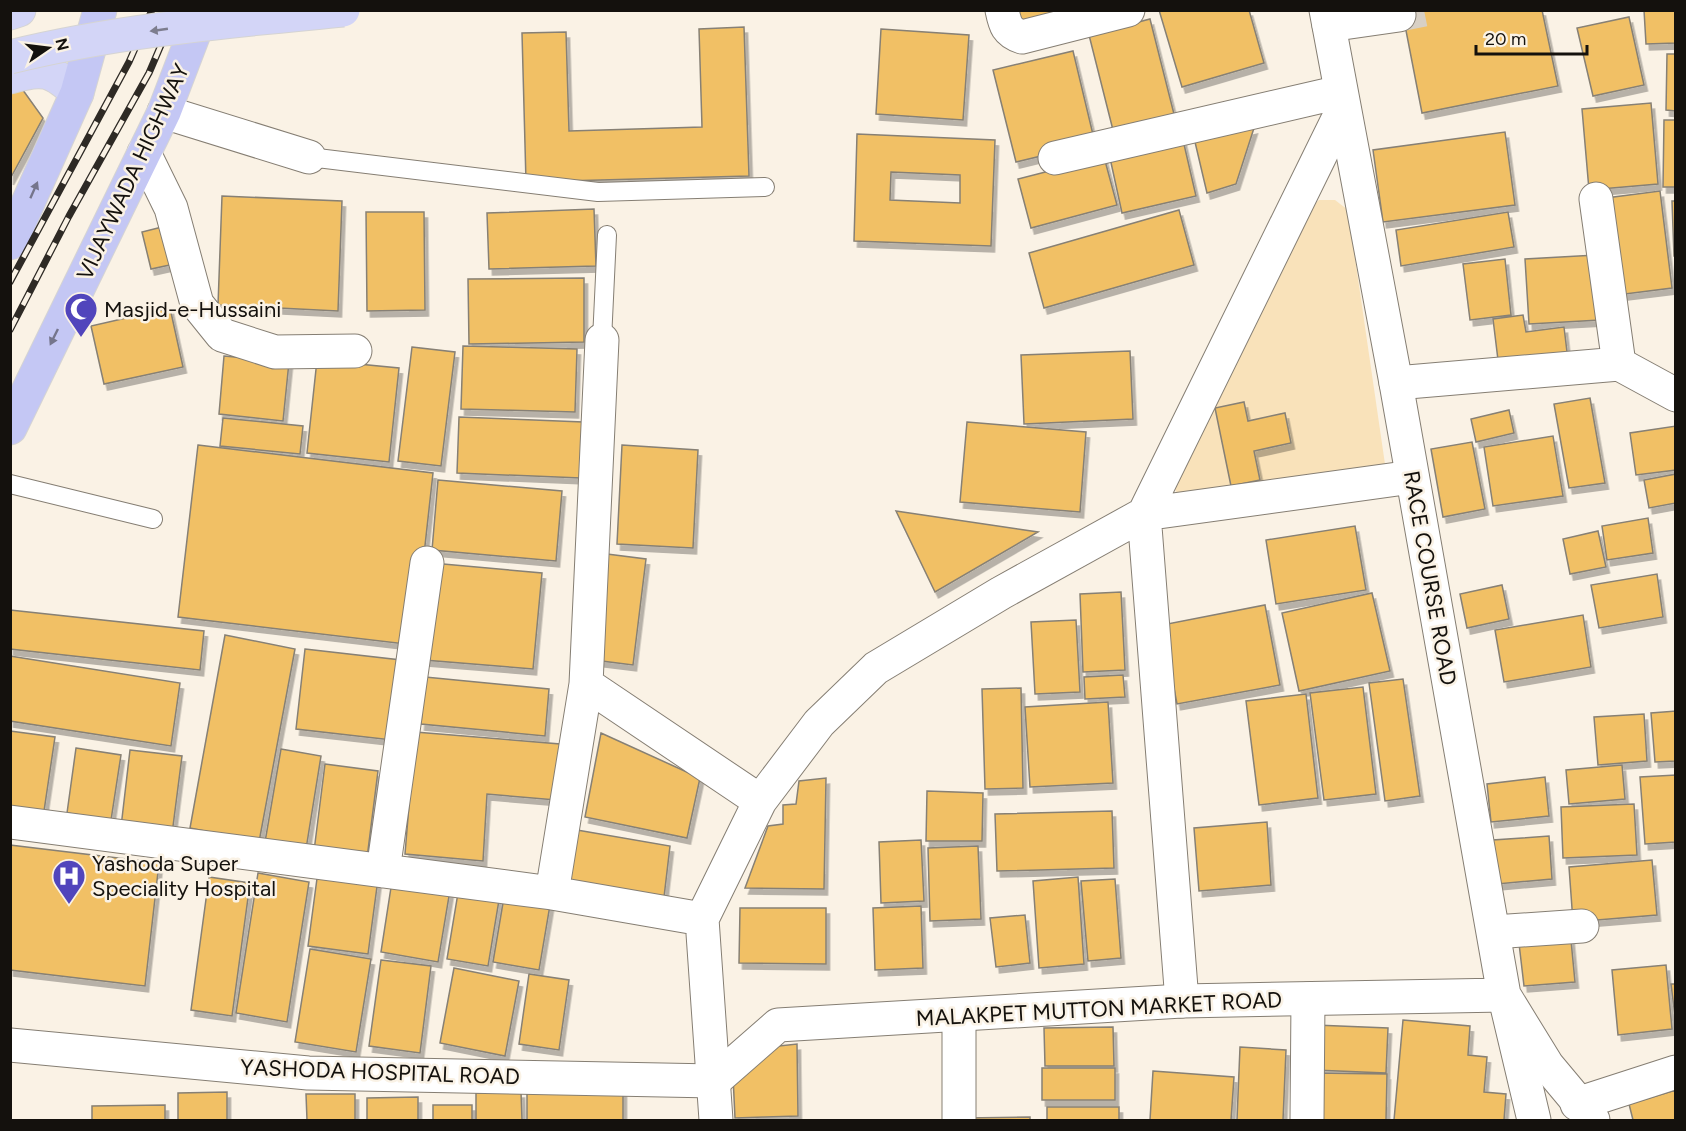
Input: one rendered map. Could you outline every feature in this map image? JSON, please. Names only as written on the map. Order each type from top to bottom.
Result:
[{"type":"highway","points":[[10,243],[77,93],[99,10]]},
{"type":"highway","name":"VIJAYWADA HIGHWAY","points":[[10,428],[164,112],[203,10]]},
{"type":"main road","points":[[10,14],[19,10]]},
{"type":"main road","points":[[10,57],[67,43],[189,26],[343,10]]},
{"type":"main road","points":[[10,77],[29,71],[56,73],[77,93]]},
{"type":"street","points":[[1002,10],[1006,28],[1012,34],[1022,37],[1128,10]]},
{"type":"street","points":[[1327,18],[1399,15]]},
{"type":"street","name":"RACE COURSE ROAD","points":[[1327,18],[1396,383],[1504,995],[1547,1065],[1585,1112]]},
{"type":"street","points":[[1055,158],[1342,100]]},
{"type":"street","points":[[1182,1001],[1144,514],[1342,100]]},
{"type":"street","points":[[164,112],[309,157]]},
{"type":"street","points":[[144,153],[171,208],[197,304],[222,335],[275,352],[356,351]]},
{"type":"street","points":[[1596,199],[1619,364]]},
{"type":"street","points":[[552,893],[586,684],[602,340]]},
{"type":"street","points":[[1396,383],[1619,364],[1676,395]]},
{"type":"street","points":[[716,1120],[702,919],[760,801],[819,723],[876,668],[1001,593],[1144,514],[1412,477]]},
{"type":"street","points":[[383,871],[427,562]]},
{"type":"street","points":[[586,684],[760,801]]},
{"type":"street","points":[[10,822],[552,893],[702,919]]},
{"type":"street","points":[[1494,932],[1582,926]]},
{"type":"street","points":[[1504,995],[1534,1120]]},
{"type":"street","name":"MALAKPET MUTTON MARKET ROAD","points":[[714,1081],[778,1025],[1182,1001],[1504,995]]},
{"type":"street","points":[[1306,1120],[1308,999]]},
{"type":"street","points":[[959,1015],[959,1120]]},
{"type":"street","name":"YASHODA HOSPITAL ROAD","points":[[10,1045],[308,1073],[714,1081]]},
{"type":"street","points":[[1585,1112],[1676,1072]]},
{"type":"lane","points":[[309,157],[598,192],[765,187]]},
{"type":"lane","points":[[602,340],[607,235]]},
{"type":"lane","points":[[10,484],[153,519]]},
{"type":"shaded area","points":[[1319,200],[1335,200],[1348,210],[1386,471],[1178,494],[1171,484],[1305,212]]},
{"type":"building","points":[[1013,10],[1063,10],[1015,22]]},
{"type":"building","points":[[1159,10],[1249,10],[1264,63],[1182,87]]},
{"type":"building","points":[[1402,10],[1542,10],[1558,86],[1422,113]]},
{"type":"building","points":[[1644,10],[1676,10],[1676,43],[1646,44]]},
{"type":"building","points":[[1629,17],[1644,85],[1593,96],[1577,28]]},
{"type":"building","points":[[1150,19],[1176,122],[1115,138],[1089,35]]},
{"type":"building","points":[[744,27],[749,176],[526,182],[522,33],[566,32],[569,131],[702,127],[699,29]]},
{"type":"building","points":[[881,29],[969,35],[963,120],[876,114]]},
{"type":"building","points":[[1073,51],[1095,143],[1016,162],[993,70]]},
{"type":"building","points":[[1667,54],[1676,54],[1676,111],[1666,110]]},
{"type":"building","points":[[20,86],[43,118],[10,179],[10,93]]},
{"type":"building","points":[[1651,103],[1658,184],[1589,190],[1582,109]]},
{"type":"building","points":[[1664,120],[1676,120],[1676,187],[1663,187]]},
{"type":"building","points":[[1254,128],[1236,184],[1207,193],[1195,142]]},
{"type":"building","points":[[1505,132],[1515,205],[1383,222],[1373,150]]},
{"type":"building","points":[[857,134],[995,140],[991,246],[854,241]],"holes":[[[891,172],[960,175],[960,203],[890,200]]]},
{"type":"building","points":[[1183,140],[1196,196],[1122,213],[1110,158]]},
{"type":"building","points":[[1104,157],[1117,205],[1031,228],[1018,179]]},
{"type":"building","points":[[1660,191],[1672,288],[1617,295],[1606,198]]},
{"type":"building","points":[[222,196],[342,201],[338,311],[218,305]]},
{"type":"building","points":[[1672,201],[1676,201],[1676,256],[1674,256]]},
{"type":"building","points":[[594,209],[596,266],[489,269],[487,213]]},
{"type":"building","points":[[1179,210],[1194,265],[1044,308],[1029,253]]},
{"type":"building","points":[[366,212],[424,212],[425,310],[367,311]]},
{"type":"building","points":[[1508,212],[1514,247],[1401,266],[1396,230]]},
{"type":"building","points":[[170,225],[179,263],[151,269],[142,232]]},
{"type":"building","points":[[1596,255],[1600,320],[1529,324],[1525,259]]},
{"type":"building","points":[[1505,259],[1511,315],[1470,320],[1463,264]]},
{"type":"building","points":[[584,278],[584,342],[469,344],[468,279]]},
{"type":"building","points":[[170,308],[183,367],[104,384],[91,326]]},
{"type":"building","points":[[1523,315],[1526,332],[1564,327],[1567,352],[1498,360],[1493,319]]},
{"type":"building","points":[[463,346],[577,349],[575,412],[461,409]]},
{"type":"building","points":[[412,347],[455,352],[441,466],[398,461]]},
{"type":"building","points":[[1130,351],[1133,419],[1024,424],[1021,355]]},
{"type":"building","points":[[224,356],[289,362],[283,421],[219,414]]},
{"type":"building","points":[[317,360],[399,368],[389,462],[307,453]]},
{"type":"building","points":[[1590,398],[1605,483],[1569,488],[1554,404]]},
{"type":"building","points":[[1244,402],[1248,421],[1285,413],[1291,443],[1254,451],[1260,480],[1231,486],[1215,408]]},
{"type":"building","points":[[1509,410],[1514,433],[1476,442],[1471,419]]},
{"type":"building","points":[[459,417],[583,422],[581,478],[457,473]]},
{"type":"building","points":[[223,418],[303,426],[300,454],[220,446]]},
{"type":"building","points":[[967,422],[1086,432],[1080,512],[960,502]]},
{"type":"building","points":[[1676,426],[1676,470],[1636,475],[1630,433]]},
{"type":"building","points":[[1553,436],[1563,496],[1493,506],[1484,447]]},
{"type":"building","points":[[1472,442],[1485,509],[1443,517],[1431,449]]},
{"type":"building","points":[[198,445],[433,473],[414,645],[178,617]]},
{"type":"building","points":[[622,445],[698,450],[693,548],[617,544]]},
{"type":"building","points":[[1676,474],[1676,503],[1649,508],[1644,480]]},
{"type":"building","points":[[438,480],[562,491],[556,561],[432,550]]},
{"type":"building","points":[[896,511],[1038,532],[935,592]]},
{"type":"building","points":[[1648,518],[1653,553],[1607,560],[1602,526]]},
{"type":"building","points":[[1355,526],[1366,590],[1276,604],[1266,540]]},
{"type":"building","points":[[1598,531],[1606,567],[1570,574],[1563,539]]},
{"type":"building","points":[[607,554],[646,559],[633,665],[594,660]]},
{"type":"building","points":[[432,563],[542,573],[533,669],[424,660]]},
{"type":"building","points":[[1657,574],[1663,617],[1599,628],[1591,585]]},
{"type":"building","points":[[1502,585],[1509,619],[1467,628],[1460,594]]},
{"type":"building","points":[[1121,592],[1125,670],[1083,672],[1080,594]]},
{"type":"building","points":[[1372,593],[1390,671],[1299,691],[1282,613]]},
{"type":"building","points":[[1265,605],[1280,685],[1177,704],[1162,625]]},
{"type":"building","points":[[10,610],[204,631],[200,670],[10,649]]},
{"type":"building","points":[[1583,615],[1591,667],[1504,682],[1495,630]]},
{"type":"building","points":[[1076,620],[1080,692],[1035,694],[1031,622]]},
{"type":"building","points":[[225,635],[295,649],[259,842],[190,828]]},
{"type":"building","points":[[305,649],[401,660],[392,740],[296,729]]},
{"type":"building","points":[[10,656],[180,683],[171,746],[10,721]]},
{"type":"building","points":[[1123,675],[1125,697],[1085,699],[1084,677]]},
{"type":"building","points":[[425,677],[549,689],[545,736],[421,724]]},
{"type":"building","points":[[1403,679],[1420,796],[1385,801],[1369,683]]},
{"type":"building","points":[[1363,687],[1376,794],[1324,800],[1310,693]]},
{"type":"building","points":[[1021,688],[1023,788],[985,789],[982,689]]},
{"type":"building","points":[[1306,694],[1318,798],[1259,805],[1246,701]]},
{"type":"building","points":[[1108,702],[1113,783],[1030,787],[1025,707]]},
{"type":"building","points":[[1676,711],[1676,761],[1655,762],[1651,713]]},
{"type":"building","points":[[1644,714],[1647,761],[1598,765],[1594,717]]},
{"type":"building","points":[[10,731],[55,737],[44,811],[10,806]]},
{"type":"building","points":[[415,732],[560,744],[556,800],[487,794],[483,861],[405,854]]},
{"type":"building","points":[[601,733],[700,778],[687,838],[585,817]]},
{"type":"building","points":[[76,748],[121,755],[111,820],[67,813]]},
{"type":"building","points":[[281,749],[321,756],[306,849],[265,842]]},
{"type":"building","points":[[130,750],[182,756],[172,834],[121,827]]},
{"type":"building","points":[[325,764],[378,771],[367,858],[314,851]]},
{"type":"building","points":[[1622,765],[1625,799],[1569,804],[1566,770]]},
{"type":"building","points":[[1676,775],[1676,842],[1645,844],[1640,777]]},
{"type":"building","points":[[1545,777],[1549,816],[1491,822],[1487,784]]},
{"type":"building","points":[[826,778],[824,889],[745,888],[768,826],[783,824],[783,805],[796,804],[799,781]]},
{"type":"building","points":[[927,791],[983,793],[982,841],[926,841]]},
{"type":"building","points":[[1634,804],[1637,855],[1563,858],[1561,807]]},
{"type":"building","points":[[1112,811],[1114,868],[997,871],[995,814]]},
{"type":"building","points":[[1267,822],[1271,885],[1199,891],[1194,828]]},
{"type":"building","points":[[577,830],[670,846],[664,897],[568,886]]},
{"type":"building","points":[[1549,836],[1552,879],[1497,884],[1493,840]]},
{"type":"building","points":[[921,840],[924,901],[881,903],[879,842]]},
{"type":"building","points":[[10,845],[159,863],[145,986],[10,970]]},
{"type":"building","points":[[978,846],[981,919],[930,921],[928,848]]},
{"type":"building","points":[[1652,860],[1657,915],[1573,922],[1569,867]]},
{"type":"building","points":[[318,871],[378,879],[368,954],[308,946]]},
{"type":"building","points":[[258,873],[309,882],[287,1022],[236,1013]]},
{"type":"building","points":[[209,877],[250,883],[232,1016],[191,1010]]},
{"type":"building","points":[[1078,877],[1084,964],[1039,968],[1033,881]]},
{"type":"building","points":[[1115,879],[1121,958],[1088,961],[1081,881]]},
{"type":"building","points":[[392,881],[450,890],[438,962],[381,952]]},
{"type":"building","points":[[459,887],[500,894],[488,966],[447,959]]},
{"type":"building","points":[[505,891],[551,899],[539,970],[493,962]]},
{"type":"building","points":[[921,906],[923,968],[875,970],[873,908]]},
{"type":"building","points":[[740,908],[826,908],[826,964],[739,963]]},
{"type":"building","points":[[1025,915],[1030,963],[996,967],[990,918]]},
{"type":"building","points":[[1570,930],[1575,982],[1524,986],[1518,935]]},
{"type":"building","points":[[310,949],[371,959],[356,1052],[295,1042]]},
{"type":"building","points":[[381,960],[431,966],[420,1053],[369,1046]]},
{"type":"building","points":[[1666,965],[1672,1029],[1618,1035],[1612,970]]},
{"type":"building","points":[[454,968],[519,981],[505,1056],[440,1043]]},
{"type":"building","points":[[529,974],[569,980],[559,1050],[519,1044]]},
{"type":"building","points":[[1671,984],[1676,984],[1676,1024]]},
{"type":"building","points":[[1403,1020],[1470,1026],[1468,1055],[1487,1057],[1484,1092],[1506,1094],[1504,1120],[1394,1120]]},
{"type":"building","points":[[1315,1025],[1388,1028],[1386,1073],[1314,1070]]},
{"type":"building","points":[[1113,1027],[1114,1066],[1045,1066],[1044,1028]]},
{"type":"building","points":[[797,1044],[798,1116],[735,1118],[733,1076],[770,1047]]},
{"type":"building","points":[[1240,1047],[1286,1050],[1283,1120],[1237,1120]]},
{"type":"building","points":[[1042,1068],[1115,1068],[1115,1100],[1042,1100]]},
{"type":"building","points":[[1153,1071],[1234,1077],[1231,1120],[1150,1120]]},
{"type":"building","points":[[1313,1073],[1387,1074],[1386,1120],[1313,1120]]},
{"type":"building","points":[[623,1084],[623,1120],[527,1120],[527,1085]]},
{"type":"building","points":[[1676,1090],[1676,1120],[1633,1120],[1629,1104]]},
{"type":"building","points":[[227,1092],[227,1120],[178,1120],[178,1093]]},
{"type":"building","points":[[521,1092],[522,1120],[476,1120],[476,1093]]},
{"type":"building","points":[[306,1094],[355,1094],[355,1120],[307,1120]]},
{"type":"building","points":[[418,1097],[418,1120],[367,1120],[367,1098]]},
{"type":"building","points":[[165,1105],[165,1120],[92,1120],[92,1106]]},
{"type":"building","points":[[433,1105],[472,1105],[472,1120],[433,1120]]},
{"type":"building","points":[[1047,1107],[1119,1107],[1119,1120],[1047,1120]]},
{"type":"building","points":[[1030,1117],[1030,1120],[964,1120],[964,1118]]},
{"type":"tunnel","points":[[1399,15],[1424,10]]},
{"type":"railway","points":[[10,282],[129,62],[152,10]]},
{"type":"railway","points":[[10,330],[69,216],[149,73],[176,10]]},
{"type":"place","name":"Masjid-e-Hussaini","points":[[81,338]]},
{"type":"place","name":"Yashoda Super Speciality Hospital","points":[[69,905]]}]
